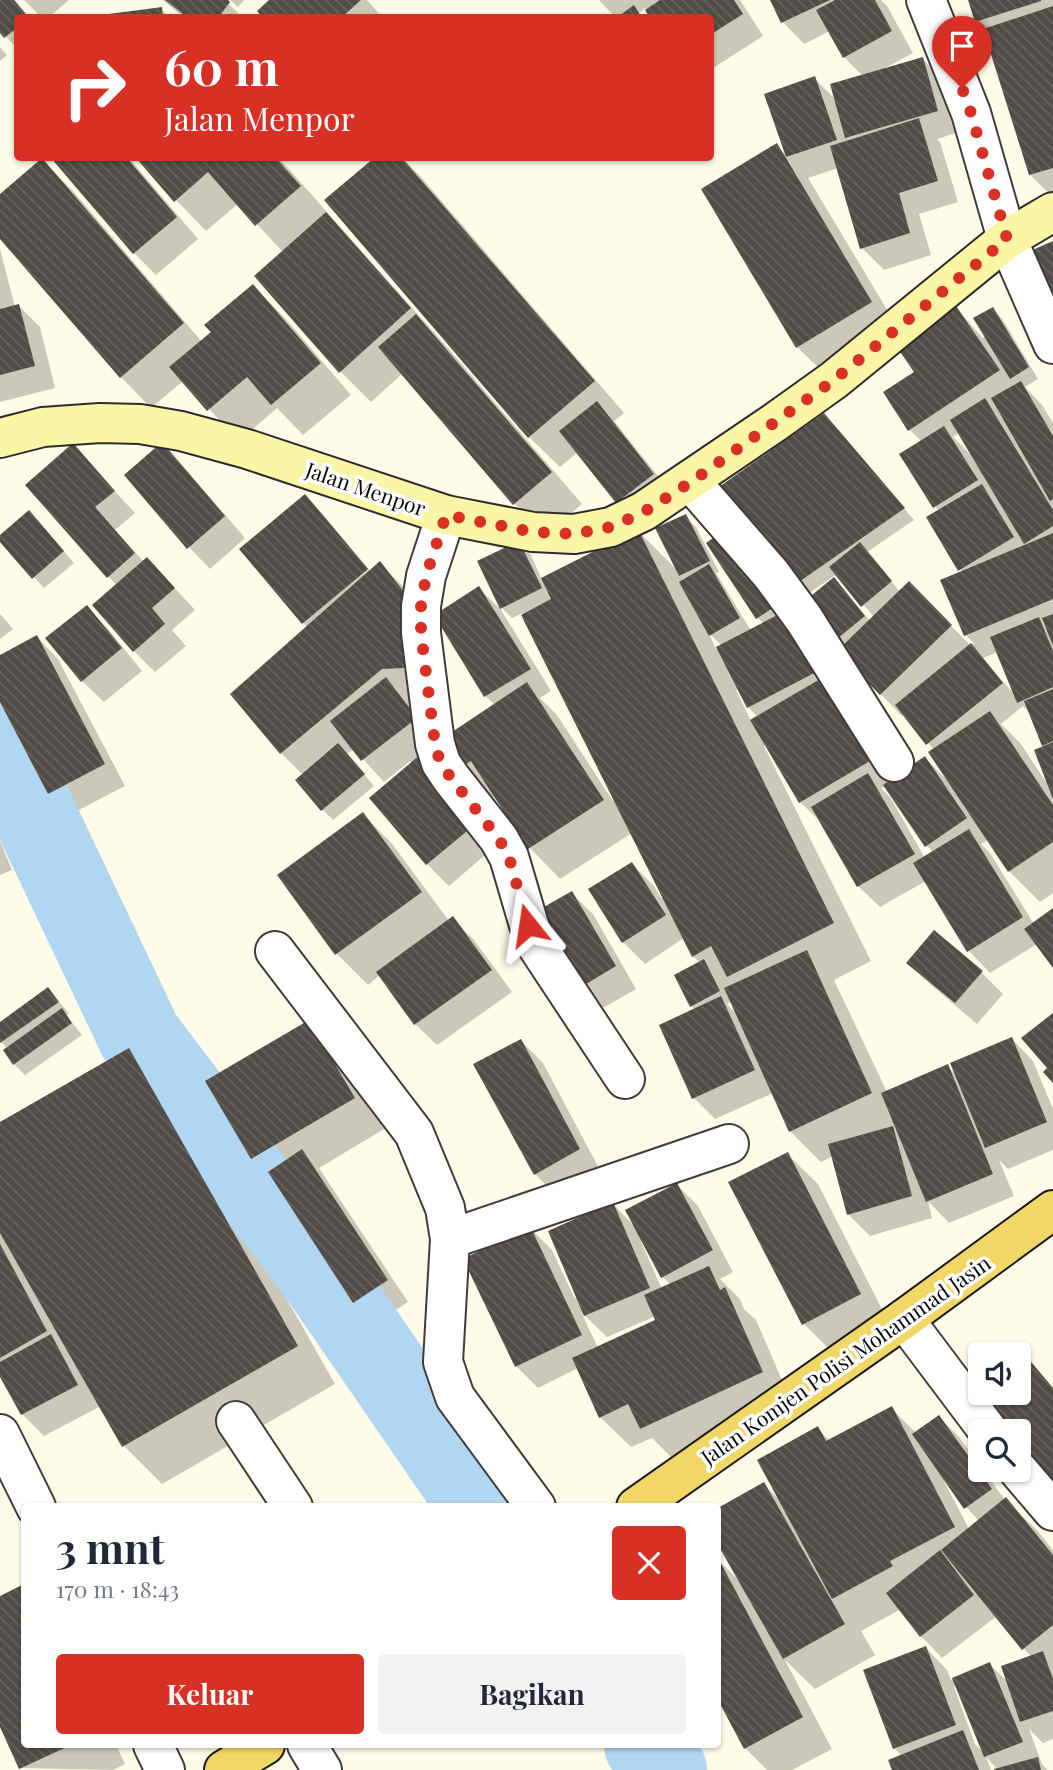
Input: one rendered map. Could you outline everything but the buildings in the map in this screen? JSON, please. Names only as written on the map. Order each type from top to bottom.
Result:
[{"type":"main road","name":"Jalan Komjen Polisi Mohammad Jasin","points":[[642,1503],[904,1319],[1053,1210]]},
{"type":"main road","points":[[224,1770],[260,1748]]},
{"type":"street","points":[[926,0],[971,113],[1007,239],[1053,344]]},
{"type":"street","name":"Jalan Menpor","points":[[0,438],[43,427],[100,423],[140,424],[181,431],[247,449],[446,515],[533,532],[574,534],[611,527],[644,512],[691,482],[834,380],[1007,239],[1053,212]]},
{"type":"street","points":[[691,482],[771,574],[817,639],[894,762]]},
{"type":"street","points":[[446,515],[426,576],[421,606],[421,633],[435,744],[440,762],[499,839],[516,876],[528,925],[537,946],[625,1079]]},
{"type":"street","points":[[275,951],[414,1133],[444,1208],[450,1239],[443,1362],[455,1397],[533,1503]]},
{"type":"street","points":[[450,1239],[729,1144]]},
{"type":"street","points":[[904,1319],[979,1419]]},
{"type":"street","points":[[236,1421],[290,1503]]},
{"type":"street","points":[[0,1434],[34,1503]]},
{"type":"street","points":[[1028,1482],[1053,1511]]},
{"type":"street","points":[[154,1748],[165,1770]]},
{"type":"street","points":[[309,1748],[321,1770]]},
{"type":"waterway","points":[[0,742],[140,1037],[322,1276],[478,1503]]},
{"type":"waterway","points":[[648,1748],[665,1770]]},
{"type":"route","points":[[528,925],[509,857],[499,839],[440,762],[435,744],[421,633],[421,606],[426,576],[446,515],[533,532],[574,534],[611,527],[644,512],[691,482],[834,380],[1007,239],[962,88]]}]
